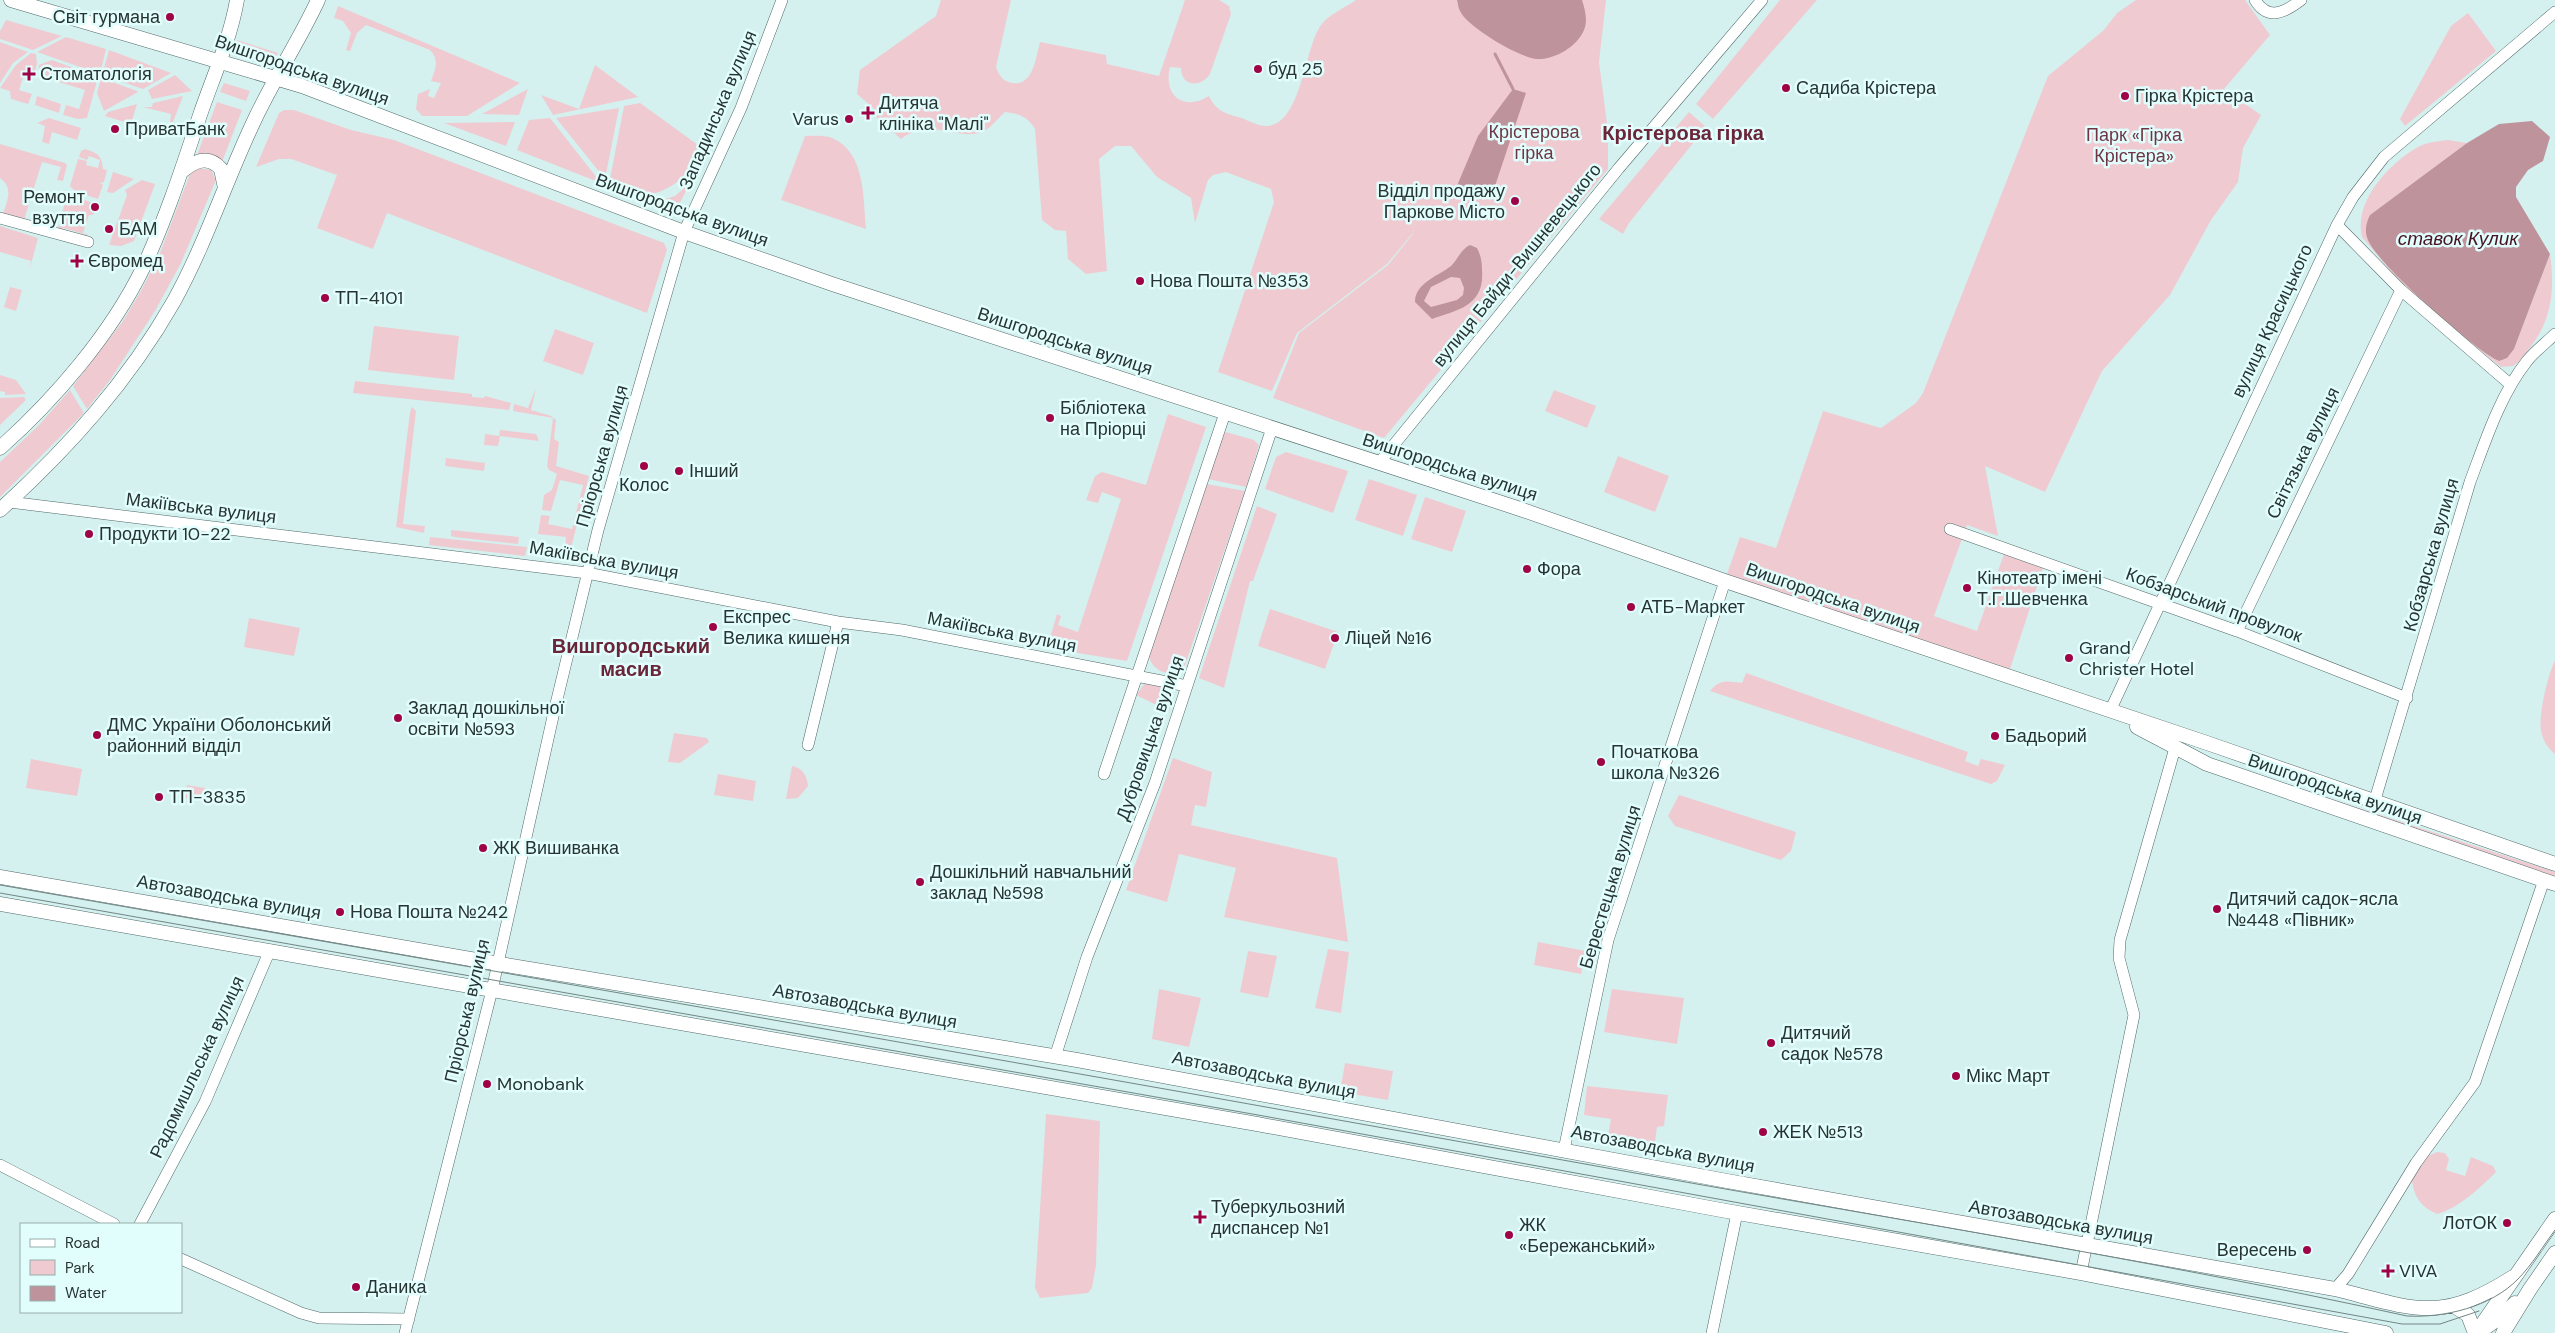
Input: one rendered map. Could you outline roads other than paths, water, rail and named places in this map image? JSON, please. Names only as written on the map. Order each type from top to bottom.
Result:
[{"type":"main road","name":"Вишгородська вулиця","points":[[11,0],[277,79],[347,103],[684,232],[877,299],[1529,512],[1725,581],[2555,864]]},
{"type":"main road","points":[[0,448],[21,429],[66,381],[114,316],[143,268],[181,172],[233,24],[237,0]]},
{"type":"main road","points":[[4,506],[46,468],[90,420],[135,363],[174,300],[259,110],[318,0]]},
{"type":"main road","points":[[181,172],[192,163],[209,160],[221,169],[225,189]]},
{"type":"main road","name":"Вишгородська вулиця","points":[[2110,711],[2207,764],[2549,882]]},
{"type":"main road","name":"Автозаводська вулиця","points":[[0,877],[1056,1057],[2335,1290],[2412,1308],[2440,1309],[2454,1306],[2491,1291],[2513,1277]]},
{"type":"main road","points":[[0,904],[1256,1124],[1737,1213],[2081,1273],[2386,1333]]},
{"type":"main road","points":[[2476,1333],[2555,1219]]},
{"type":"main road","points":[[2503,1333],[2555,1253]]},
{"type":"main road","points":[[2476,1333],[2501,1317],[2530,1289]]},
{"type":"main road","points":[[2454,1306],[2468,1315],[2476,1333]]},
{"type":"street","name":"Западинська вулиця","points":[[684,232],[744,100],[782,0]]},
{"type":"street","name":"вулиця Байди-Вишневецького","points":[[1379,463],[1619,168],[1762,0]]},
{"type":"street","points":[[2255,0],[2261,10],[2269,13],[2279,12],[2301,0]]},
{"type":"street","name":"вулиця Красицького","points":[[2110,711],[2337,225],[2353,198],[2384,157],[2555,12]]},
{"type":"street","points":[[0,218],[88,242]]},
{"type":"street","points":[[2337,225],[2401,290],[2512,385]]},
{"type":"street","name":"Пріорська вулиця","points":[[405,1333],[492,990],[587,572],[684,232]]},
{"type":"street","name":"Світязька вулиця","points":[[2237,631],[2401,290]]},
{"type":"street","name":"Кобзарська вулиця","points":[[2374,803],[2407,698],[2470,482],[2489,432],[2512,385],[2528,361],[2555,334]]},
{"type":"street","name":"Дубровицька вулиця","points":[[1104,774],[1225,412]]},
{"type":"street","name":"Дубровицька вулиця","points":[[1056,1057],[1087,957],[1155,783],[1272,428]]},
{"type":"street","name":"Макіївська вулиця","points":[[4,506],[587,572],[838,622],[902,630],[1187,686]]},
{"type":"street","name":"Кобзарський провулок","points":[[1950,529],[2237,631],[2407,698]]},
{"type":"street","name":"Берестецька вулиця","points":[[1564,1150],[1608,940],[1725,581]]},
{"type":"street","points":[[808,745],[838,622]]},
{"type":"street","points":[[2081,1273],[2134,1015],[2120,958],[2120,940],[2175,748]]},
{"type":"street","points":[[2335,1290],[2348,1274],[2416,1163],[2475,1082],[2549,882]]},
{"type":"street","name":"Радомишльська вулиця","points":[[141,1223],[204,1102],[270,950]]},
{"type":"street","points":[[0,1165],[112,1223]]},
{"type":"street","points":[[1712,1333],[1737,1213]]},
{"type":"street","points":[[182,1259],[301,1313],[319,1318],[409,1319]]},
{"type":"water","points":[[1457,0],[1582,0],[1586,23],[1581,36],[1571,47],[1557,55],[1537,59],[1507,48],[1483,33],[1465,18],[1459,10]]},
{"type":"water","points":[[1513,89],[1526,93],[1492,195],[1488,197],[1456,188],[1478,136]]},
{"type":"water","name":"ставок Кулик","points":[[2532,121],[2550,137],[2543,161],[2528,170],[2516,187],[2516,197],[2550,254],[2514,349],[2507,358],[2499,361],[2451,326],[2393,272],[2370,244],[2366,233],[2366,226],[2370,215],[2467,143],[2499,124]]},
{"type":"water","points":[[1470,245],[1477,248],[1480,256],[1482,282],[1479,291],[1475,299],[1460,309],[1432,319],[1415,302],[1416,295],[1423,285],[1451,266]],"holes":[[[1451,277],[1460,278],[1464,288],[1463,295],[1457,300],[1431,307],[1424,301],[1431,287]]]},
{"type":"waterway","points":[[1495,54],[1513,89]]},
{"type":"tram line","points":[[0,885],[1997,1236],[2305,1294],[2407,1316],[2451,1313],[2481,1304],[2494,1297],[2507,1289],[2523,1274],[2555,1230]]},
{"type":"tram line","points":[[0,893],[1258,1115],[2402,1324],[2440,1324],[2479,1311]]},
{"type":"place","name":"Світ гурмана","points":[[170,17]]},
{"type":"place","name":"буд 25","points":[[1258,69]]},
{"type":"place","name":"Стоматологія","points":[[29,74]]},
{"type":"place","name":"Садиба Крістера","points":[[1786,88]]},
{"type":"place","name":"Гірка Крістера","points":[[2125,96]]},
{"type":"place","name":"Дитяча клініка \"Малі\"","points":[[868,113]]},
{"type":"place","name":"Varus","points":[[849,119]]},
{"type":"place","name":"ПриватБанк","points":[[115,129]]},
{"type":"place","name":"Відділ продажу Паркове Місто","points":[[1515,201]]},
{"type":"place","name":"Ремонт взуття","points":[[95,207]]},
{"type":"place","name":"БАМ","points":[[109,229]]},
{"type":"place","name":"Євромед","points":[[77,261]]},
{"type":"place","name":"Нова Пошта №353","points":[[1140,281]]},
{"type":"place","name":"ТП-4101","points":[[325,298]]},
{"type":"place","name":"Бібліотека на Пріорці","points":[[1050,418]]},
{"type":"place","name":"Колос","points":[[644,466]]},
{"type":"place","name":"Інший","points":[[679,471]]},
{"type":"place","name":"Продукти 10-22","points":[[89,534]]},
{"type":"place","name":"Фора","points":[[1527,569]]},
{"type":"place","name":"Кінотеатр імені Т.Г.Шевченка","points":[[1967,588]]},
{"type":"place","name":"АТБ-Маркет","points":[[1631,607]]},
{"type":"place","name":"Експрес Велика кишеня","points":[[713,627]]},
{"type":"place","name":"Ліцей №16","points":[[1335,638]]},
{"type":"place","name":"Grand Christer Hotel","points":[[2069,658]]},
{"type":"place","name":"Заклад дошкільної освіти №593","points":[[398,718]]},
{"type":"place","name":"ДМС України Оболонський районний відділ","points":[[97,735]]},
{"type":"place","name":"Бадьорий","points":[[1995,736]]},
{"type":"place","name":"Початкова школа №326","points":[[1601,762]]},
{"type":"place","name":"ТП-3835","points":[[159,797]]},
{"type":"place","name":"ЖК Вишиванка","points":[[483,848]]},
{"type":"place","name":"Дошкільний навчальний заклад №598","points":[[920,882]]},
{"type":"place","name":"Дитячий садок-ясла №448 «Півник»","points":[[2217,909]]},
{"type":"place","name":"Нова Пошта №242","points":[[340,912]]},
{"type":"place","name":"Дитячий садок №578","points":[[1771,1043]]},
{"type":"place","name":"Мікс Март","points":[[1956,1076]]},
{"type":"place","name":"Monobank","points":[[487,1084]]},
{"type":"place","name":"ЖЕК №513","points":[[1763,1132]]},
{"type":"place","name":"Туберкульозний диспансер №1","points":[[1200,1217]]},
{"type":"place","name":"ЛотОК","points":[[2507,1223]]},
{"type":"place","name":"ЖК «Бережанський»","points":[[1509,1235]]},
{"type":"place","name":"Вересень","points":[[2307,1250]]},
{"type":"place","name":"VIVA","points":[[2388,1271]]},
{"type":"place","name":"Даника","points":[[356,1287]]},
{"type":"district","name":"Крістерова гірка","points":[[1683,133]]},
{"type":"district","name":"Вишгородський масив","points":[[631,658]]},
{"type":"park label","name":"Парк «Гірка Крістера»","points":[[2134,145]]}]
